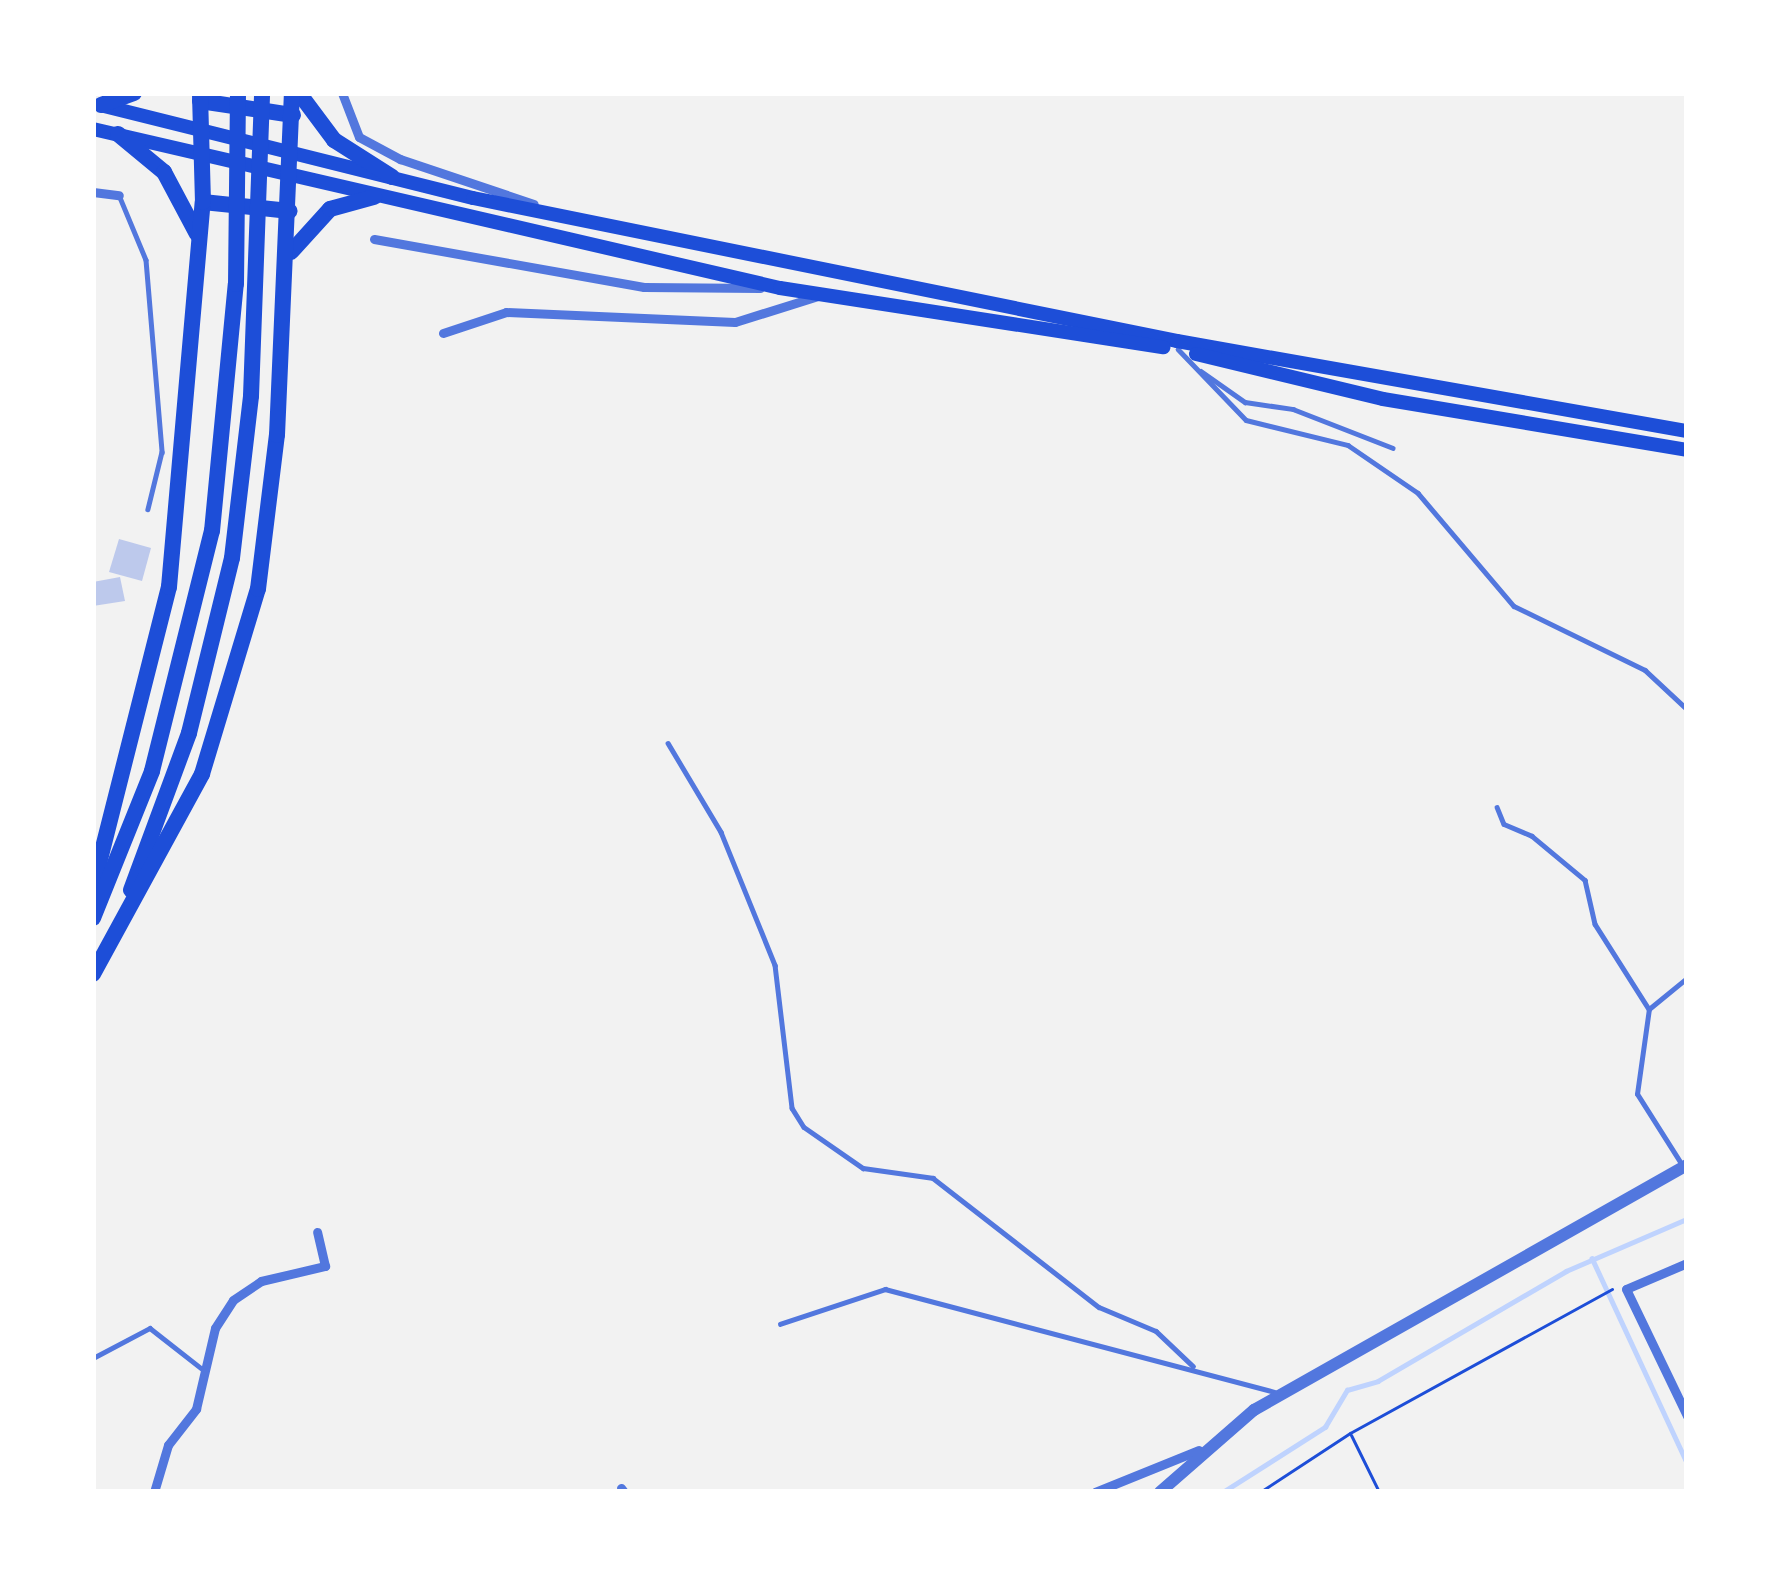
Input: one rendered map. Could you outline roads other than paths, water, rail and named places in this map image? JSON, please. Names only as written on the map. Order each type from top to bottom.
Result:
[{"type":"highway","points":[[96,103],[134,93]]},
{"type":"highway","points":[[93,918],[152,772],[196,610],[222,454],[237,211],[238,93]]},
{"type":"highway","points":[[93,973],[162,810],[217,632],[245,470],[262,93]]},
{"type":"highway","points":[[93,973],[192,795],[243,652],[268,530],[296,93]]},
{"type":"highway","points":[[296,93],[334,140],[392,177]]},
{"type":"highway","points":[[93,886],[169,587],[203,202],[200,97],[293,115]]},
{"type":"highway","points":[[118,134],[174,184],[200,242]]},
{"type":"highway","points":[[287,258],[319,216],[374,197]]},
{"type":"highway","points":[[203,202],[290,212]]},
{"type":"main road","points":[[96,103],[580,218],[1177,341],[1687,431]]},
{"type":"main road","points":[[93,129],[202,148],[374,197],[818,296],[1178,349],[1383,399],[1687,450]]},
{"type":"street","points":[[342,93],[359,136],[400,159],[580,218]]},
{"type":"street","points":[[93,192],[119,195]]},
{"type":"street","points":[[374,239],[644,287],[780,288]]},
{"type":"street","points":[[443,333],[506,312],[735,322],[818,296]]},
{"type":"street","points":[[1160,1492],[1199,1450],[1280,1394],[1685,1166]]},
{"type":"street","points":[[154,1492],[169,1445],[196,1409],[201,1368],[233,1300],[261,1281],[325,1266],[316,1232]]},
{"type":"street","points":[[1687,1263],[1626,1289],[1687,1416]]},
{"type":"street","points":[[1095,1492],[1199,1450]]},
{"type":"lane","points":[[119,195],[146,260],[161,452],[148,509]]},
{"type":"lane","points":[[1178,349],[1246,420],[1348,445],[1418,493],[1514,606],[1645,670],[1687,710]]},
{"type":"lane","points":[[1192,364],[1245,402],[1293,410],[1393,448]]},
{"type":"lane","points":[[668,743],[721,832],[776,965],[792,1108],[804,1127],[863,1168],[932,1178],[1099,1307],[1156,1331],[1193,1366]]},
{"type":"lane","points":[[1497,807],[1504,824],[1532,836],[1585,880],[1594,924],[1649,1009],[1637,1094],[1685,1166]]},
{"type":"lane","points":[[1649,1009],[1687,978]]},
{"type":"lane","points":[[780,1324],[885,1289],[1065,1343],[1193,1366],[1280,1394]]},
{"type":"lane","points":[[93,1358],[150,1328],[201,1368]]},
{"type":"waterway","points":[[1223,1492],[1325,1427],[1347,1390],[1378,1381],[1566,1271],[1687,1219]]},
{"type":"waterway","points":[[1592,1258],[1687,1463]]}]
